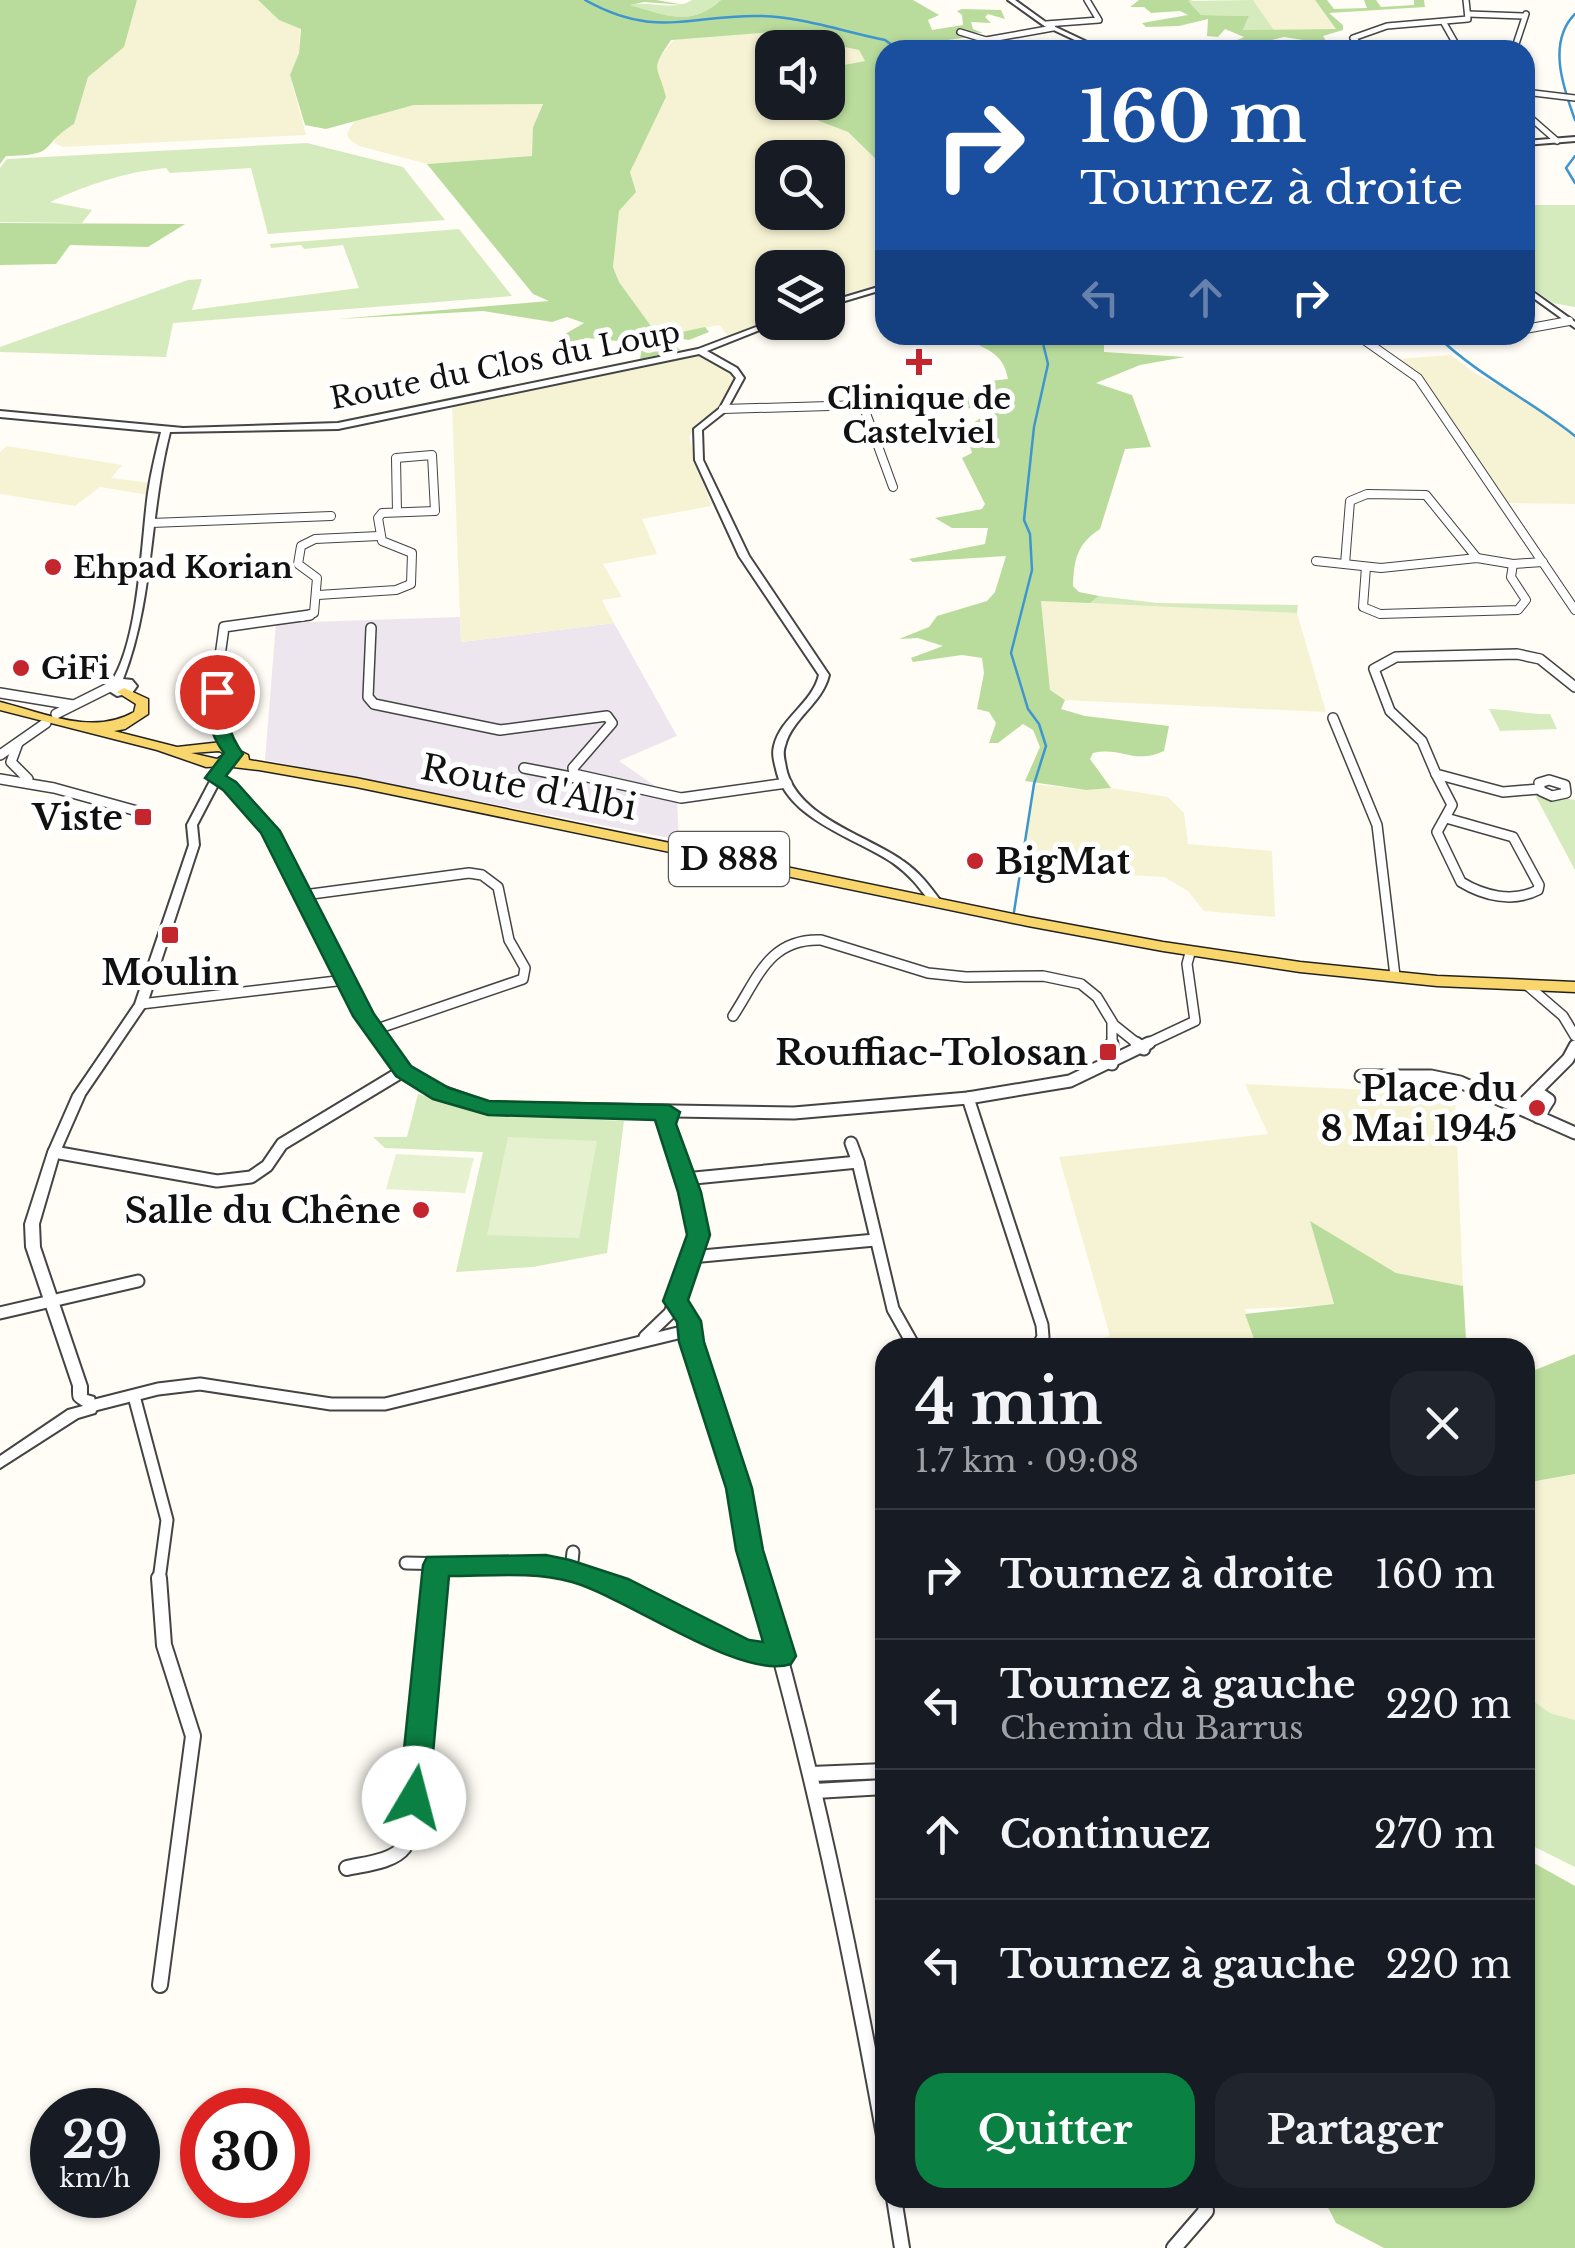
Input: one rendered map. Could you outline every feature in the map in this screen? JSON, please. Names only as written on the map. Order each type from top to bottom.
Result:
[{"type":"main road","points":[[76,726],[115,727],[139,716],[143,702],[121,687]]},
{"type":"main road","points":[[121,687],[150,703],[146,733],[162,747]]},
{"type":"main road","points":[[0,706],[206,755]]},
{"type":"main road","name":"Route d'Albi","points":[[206,755],[228,756],[268,767],[624,834],[1190,952]]},
{"type":"main road","name":"D 888","points":[[1190,952],[1274,966],[1539,990],[1575,987]]},
{"type":"street","points":[[1011,0],[1048,26],[1079,40]]},
{"type":"street","points":[[960,32],[986,40],[1048,26],[1100,20],[1087,0]]},
{"type":"street","points":[[1355,40],[1387,26],[1464,21],[1468,14],[1466,0]]},
{"type":"street","points":[[1468,14],[1524,15],[1517,40]]},
{"type":"street","points":[[1444,23],[1454,40]]},
{"type":"street","points":[[1535,94],[1573,98]]},
{"type":"street","points":[[1535,121],[1557,140]]},
{"type":"street","points":[[1535,142],[1575,139]]},
{"type":"street","points":[[845,299],[875,290]]},
{"type":"street","points":[[1535,294],[1572,323]]},
{"type":"street","points":[[1535,328],[1572,323]]},
{"type":"street","name":"Route du Clos du Loup","points":[[0,414],[166,430],[265,431],[359,423],[700,351],[755,330]]},
{"type":"street","points":[[1371,345],[1418,378],[1575,610]]},
{"type":"street","points":[[700,351],[739,374],[723,410],[698,430],[699,460],[744,556],[824,675],[821,688],[782,739],[778,756],[787,782],[812,814],[910,870],[928,887],[934,900]]},
{"type":"street","points":[[723,410],[864,404],[893,486]]},
{"type":"street","points":[[56,714],[121,687],[166,430]]},
{"type":"street","points":[[318,595],[396,590],[411,584],[410,550],[386,544],[378,536],[378,518],[382,513],[435,510],[432,456],[396,458],[396,512]]},
{"type":"street","points":[[1345,564],[1350,500],[1367,494],[1426,495],[1476,558]]},
{"type":"street","points":[[151,523],[331,516]]},
{"type":"street","points":[[81,1406],[80,1386],[33,1247],[32,1224],[54,1152],[79,1095],[142,1004],[194,845],[192,825],[228,756],[216,709],[224,626],[314,613],[317,578],[298,564],[300,546],[316,539],[378,536]]},
{"type":"street","points":[[1316,561],[1388,568],[1476,558],[1513,564],[1543,562]]},
{"type":"street","points":[[1366,567],[1363,607],[1380,614],[1518,610],[1526,600],[1510,576],[1513,564]]},
{"type":"street","points":[[371,628],[368,697],[374,704],[500,730],[610,718],[612,723],[573,768],[574,774],[582,779]]},
{"type":"street","points":[[1446,818],[1512,836],[1539,885],[1538,890],[1530,896],[1491,895],[1461,882],[1438,832],[1452,805],[1422,740],[1390,712],[1374,674],[1382,662],[1396,657],[1529,655],[1547,663],[1575,686]]},
{"type":"street","points":[[0,692],[73,704]]},
{"type":"street","points":[[1333,718],[1377,825],[1394,976]]},
{"type":"street","points":[[46,722],[0,756],[24,778],[148,814]]},
{"type":"street","points":[[214,778],[206,755],[222,731]]},
{"type":"street","points":[[18,744],[12,764],[0,779],[54,788]]},
{"type":"street","points":[[524,768],[681,798],[787,782]]},
{"type":"street","points":[[1436,774],[1503,792],[1538,789],[1552,796],[1568,791],[1575,776]]},
{"type":"street","points":[[214,778],[225,782],[257,812],[304,895],[345,980],[404,1071],[441,1094],[488,1108],[823,1112],[968,1098],[1070,1082],[1179,1032],[1197,1018],[1186,964],[1190,952]]},
{"type":"street","points":[[1538,789],[1538,784],[1545,780],[1568,791]]},
{"type":"street","points":[[910,870],[917,885],[911,895]]},
{"type":"street","points":[[304,895],[469,873],[486,875],[501,888],[510,943],[525,968],[523,979],[374,1030]]},
{"type":"street","points":[[732,1016],[782,945],[796,940],[854,948],[938,976],[1026,975],[1076,982],[1095,992],[1112,1024],[1142,1050]]},
{"type":"street","points":[[142,1004],[345,980]]},
{"type":"street","points":[[1539,990],[1571,1025],[1575,1036]]},
{"type":"street","points":[[1112,1024],[1112,1064]]},
{"type":"street","points":[[1112,1040],[1142,1050]]},
{"type":"street","points":[[1519,1108],[1568,1059],[1575,1046]]},
{"type":"street","points":[[54,1152],[217,1182],[243,1180],[266,1166],[282,1144],[404,1071]]},
{"type":"street","points":[[1361,1076],[1445,1078],[1575,1133]]},
{"type":"street","points":[[1536,1091],[1549,1100],[1538,1116]]},
{"type":"street","points":[[968,1098],[1042,1325],[1042,1338]]},
{"type":"street","points":[[636,1343],[666,1320],[698,1235],[665,1124],[669,1112]]},
{"type":"street","points":[[851,1143],[893,1309],[909,1338]]},
{"type":"street","points":[[684,1179],[858,1162]]},
{"type":"street","points":[[691,1257],[875,1240]]},
{"type":"street","points":[[0,1313],[51,1298],[138,1281]]},
{"type":"street","points":[[676,1301],[680,1327]]},
{"type":"street","points":[[666,1320],[666,1328],[680,1327]]},
{"type":"street","points":[[666,1320],[680,1327],[691,1342],[739,1488],[750,1550],[782,1656],[815,1791],[875,2086]]},
{"type":"street","points":[[0,1463],[81,1406],[200,1384],[331,1404],[385,1404],[636,1343],[680,1327]]},
{"type":"street","points":[[134,1396],[167,1520],[159,1579],[164,1644],[193,1736],[160,1985]]},
{"type":"street","points":[[570,1571],[572,1552]]},
{"type":"street","points":[[406,1563],[546,1566],[570,1571],[618,1586],[744,1651],[782,1656]]},
{"type":"street","points":[[347,1868],[392,1856],[406,1844],[419,1778],[436,1565]]},
{"type":"street","points":[[811,1774],[875,1771]]},
{"type":"street","points":[[815,1791],[875,1788]]},
{"type":"street","points":[[896,2208],[902,2248]]},
{"type":"street","points":[[1174,2248],[1206,2208]]},
{"type":"shaded area","points":[[137,0],[258,0],[279,20],[300,26],[299,53],[290,75],[306,135],[63,147],[54,143],[57,134],[70,126],[88,77],[127,25]]},
{"type":"shaded area","points":[[1253,0],[1315,0],[1337,29],[1274,30]]},
{"type":"shaded area","points":[[755,33],[755,120],[818,120],[848,132],[875,158],[875,286],[845,294],[845,250],[755,250],[755,328],[729,337],[719,325],[682,333],[672,327],[652,329],[613,267],[619,211],[636,192],[630,173],[663,88],[654,70],[655,63],[676,37]]},
{"type":"shaded area","points":[[845,45],[859,50],[865,61],[845,65]]},
{"type":"shaded area","points":[[543,103],[533,127],[533,156],[427,164],[359,146],[347,133],[356,119],[414,105]]},
{"type":"shaded area","points":[[699,353],[732,371],[735,378],[720,408],[697,423],[689,437],[711,506],[642,519],[657,554],[603,564],[622,597],[602,600],[614,623],[461,642],[452,407]]},
{"type":"shaded area","points":[[1451,355],[1473,372],[1539,407],[1575,435],[1575,504],[1507,503],[1419,374],[1397,359]]},
{"type":"shaded area","points":[[7,446],[122,465],[111,478],[151,483],[149,495],[100,487],[75,506],[0,494],[0,452]]},
{"type":"shaded area","points":[[1041,601],[1297,613],[1326,712],[1065,700],[1050,690]]},
{"type":"shaded area","points":[[460,617],[461,642],[614,623],[677,736],[619,761],[677,801],[679,840],[265,760],[276,623]]},
{"type":"shaded area","points":[[1034,784],[1086,790],[1111,788],[1168,797],[1184,813],[1188,844],[1272,851],[1275,917],[1204,911],[1188,891],[1164,877],[1021,869]]},
{"type":"shaded area","points":[[1245,1084],[1455,1094],[1463,1286],[1396,1274],[1311,1222],[1334,1305],[1245,1309],[1254,1338],[1102,1338],[1110,1336],[1059,1157],[1268,1134]]},
{"type":"shaded area","points":[[1575,1474],[1575,1720],[1550,1713],[1535,1702],[1535,1481]]},
{"type":"green space","points":[[0,0],[137,0],[124,47],[88,77],[74,124],[41,152],[6,156],[0,164]]},
{"type":"green space","points":[[258,0],[656,0],[685,5],[630,5],[679,17],[700,14],[721,0],[913,0],[939,15],[928,20],[932,30],[963,25],[962,15],[957,11],[962,9],[1001,10],[1005,19],[988,14],[985,17],[991,23],[971,22],[973,29],[983,33],[956,32],[970,37],[875,40],[875,158],[848,132],[818,120],[845,120],[845,65],[865,61],[859,50],[845,47],[845,30],[755,30],[755,33],[671,40],[658,63],[666,97],[630,172],[636,192],[619,211],[613,267],[619,282],[653,329],[677,333],[705,327],[709,332],[689,340],[657,335],[651,339],[653,344],[676,346],[680,350],[640,359],[642,348],[638,343],[587,338],[570,342],[560,337],[584,323],[567,317],[552,322],[483,311],[338,319],[549,301],[533,294],[427,164],[532,156],[533,127],[543,104],[414,105],[326,129],[305,125],[290,75],[299,53],[301,29],[279,20]]},
{"type":"green space","points":[[692,0],[721,0],[700,14],[678,17],[629,5],[677,5]]},
{"type":"green space","points":[[1139,0],[1193,0],[1188,1],[1201,15],[1249,16],[1243,30],[1336,29],[1315,0],[1327,0],[1334,9],[1367,8],[1364,0],[1376,0],[1381,7],[1414,5],[1414,0],[1424,0],[1425,7],[1329,13],[1343,25],[1343,30],[1323,36],[1326,40],[1284,37],[1237,40],[1244,37],[1225,29],[1218,37],[1207,36],[1208,19],[1179,26],[1146,27],[1142,23],[1188,15],[1180,11],[1151,13],[1144,7],[1130,7]]},
{"type":"green space","points":[[1253,0],[1274,30],[1243,30],[1249,16],[1201,15],[1187,1]]},
{"type":"green space","points":[[307,143],[403,167],[445,220],[268,234],[251,168],[170,173],[166,168],[106,180],[50,202],[92,210],[82,223],[0,222],[0,168],[7,159]]},
{"type":"green space","points":[[1535,205],[1575,205],[1575,307],[1553,303],[1535,290]]},
{"type":"green space","points":[[0,223],[185,224],[148,247],[70,245],[56,264],[0,265]]},
{"type":"green space","points":[[459,229],[512,296],[173,323],[166,357],[0,352],[0,347],[188,280],[202,279],[192,310],[359,288],[343,245],[304,249],[301,245],[271,248],[270,244]]},
{"type":"green space","points":[[979,345],[1104,345],[1104,352],[1185,357],[1140,365],[1096,383],[1132,395],[1151,447],[1125,449],[1100,529],[1078,553],[1073,586],[1079,592],[1099,596],[1090,603],[1041,601],[1050,690],[1065,700],[1061,709],[1085,716],[1169,726],[1164,751],[1153,755],[1093,753],[1090,759],[1111,788],[1086,790],[1025,781],[1040,747],[1033,730],[1023,724],[998,743],[989,743],[996,723],[989,712],[977,709],[984,673],[982,658],[962,655],[913,662],[911,658],[943,646],[918,638],[899,639],[929,627],[937,616],[987,601],[995,592],[1006,556],[913,562],[909,559],[985,544],[988,528],[952,528],[935,518],[982,509],[985,504],[962,458],[972,453],[965,429],[996,407],[878,412],[968,397],[996,400],[1001,397],[983,389],[981,382],[1008,379],[1001,361]]},
{"type":"green space","points":[[1099,596],[1157,603],[1298,605],[1297,613],[1090,603]]},
{"type":"green space","points":[[1489,709],[1550,714],[1557,729],[1500,731]]},
{"type":"green space","points":[[1534,793],[1575,800],[1575,870]]},
{"type":"green space","points":[[418,1094],[496,1115],[624,1121],[607,1253],[533,1267],[456,1272],[483,1152],[385,1148],[373,1137],[407,1137]]},
{"type":"green space","points":[[508,1137],[597,1141],[579,1238],[487,1235]]},
{"type":"green space","points":[[396,1154],[474,1158],[465,1193],[386,1189]]},
{"type":"green space","points":[[1310,1221],[1396,1273],[1463,1286],[1466,1338],[1254,1338],[1245,1314],[1334,1304]]},
{"type":"green space","points":[[1575,1354],[1575,1474],[1535,1481],[1535,1370]]},
{"type":"green space","points":[[1535,1702],[1550,1713],[1575,1720],[1575,1867],[1535,1847]]},
{"type":"green space","points":[[1535,1864],[1575,1886],[1575,2248],[1384,2248],[1336,2223],[1328,2208],[1535,2208]]},
{"type":"waterway","points":[[585,0],[610,12],[653,22],[761,16],[885,40]]},
{"type":"waterway","points":[[1575,14],[1566,25],[1560,51],[1562,79],[1575,120]]},
{"type":"waterway","points":[[1575,156],[1566,168],[1575,183]]},
{"type":"waterway","points":[[1014,912],[1034,784],[1046,746],[1039,724],[1028,709],[1011,653],[1032,570],[1030,534],[1024,520],[1034,427],[1048,364],[1043,345]]},
{"type":"waterway","points":[[1448,345],[1575,436]]},
{"type":"place","name":"Clinique de Castelviel","points":[[919,362]]},
{"type":"place","name":"Ehpad Korian","points":[[53,567]]},
{"type":"place","name":"GiFi","points":[[21,668]]},
{"type":"place","name":"Viste","points":[[143,817]]},
{"type":"place","name":"BigMat","points":[[975,861]]},
{"type":"place","name":"Moulin","points":[[170,935]]},
{"type":"place","name":"Rouffiac-Tolosan","points":[[1108,1052]]},
{"type":"place","name":"Place du 8 Mai 1945","points":[[1537,1108]]},
{"type":"place","name":"Salle du Chêne","points":[[421,1210]]},
{"type":"route","points":[[217,692],[216,714],[223,739],[233,754],[214,778],[230,786],[270,831],[364,1016],[404,1071],[441,1094],[488,1108],[669,1112],[665,1124],[690,1192],[698,1235],[676,1301],[689,1321],[691,1342],[739,1488],[750,1550],[782,1656],[744,1651],[618,1586],[570,1571],[546,1566],[436,1565],[419,1778],[414,1798]]}]
